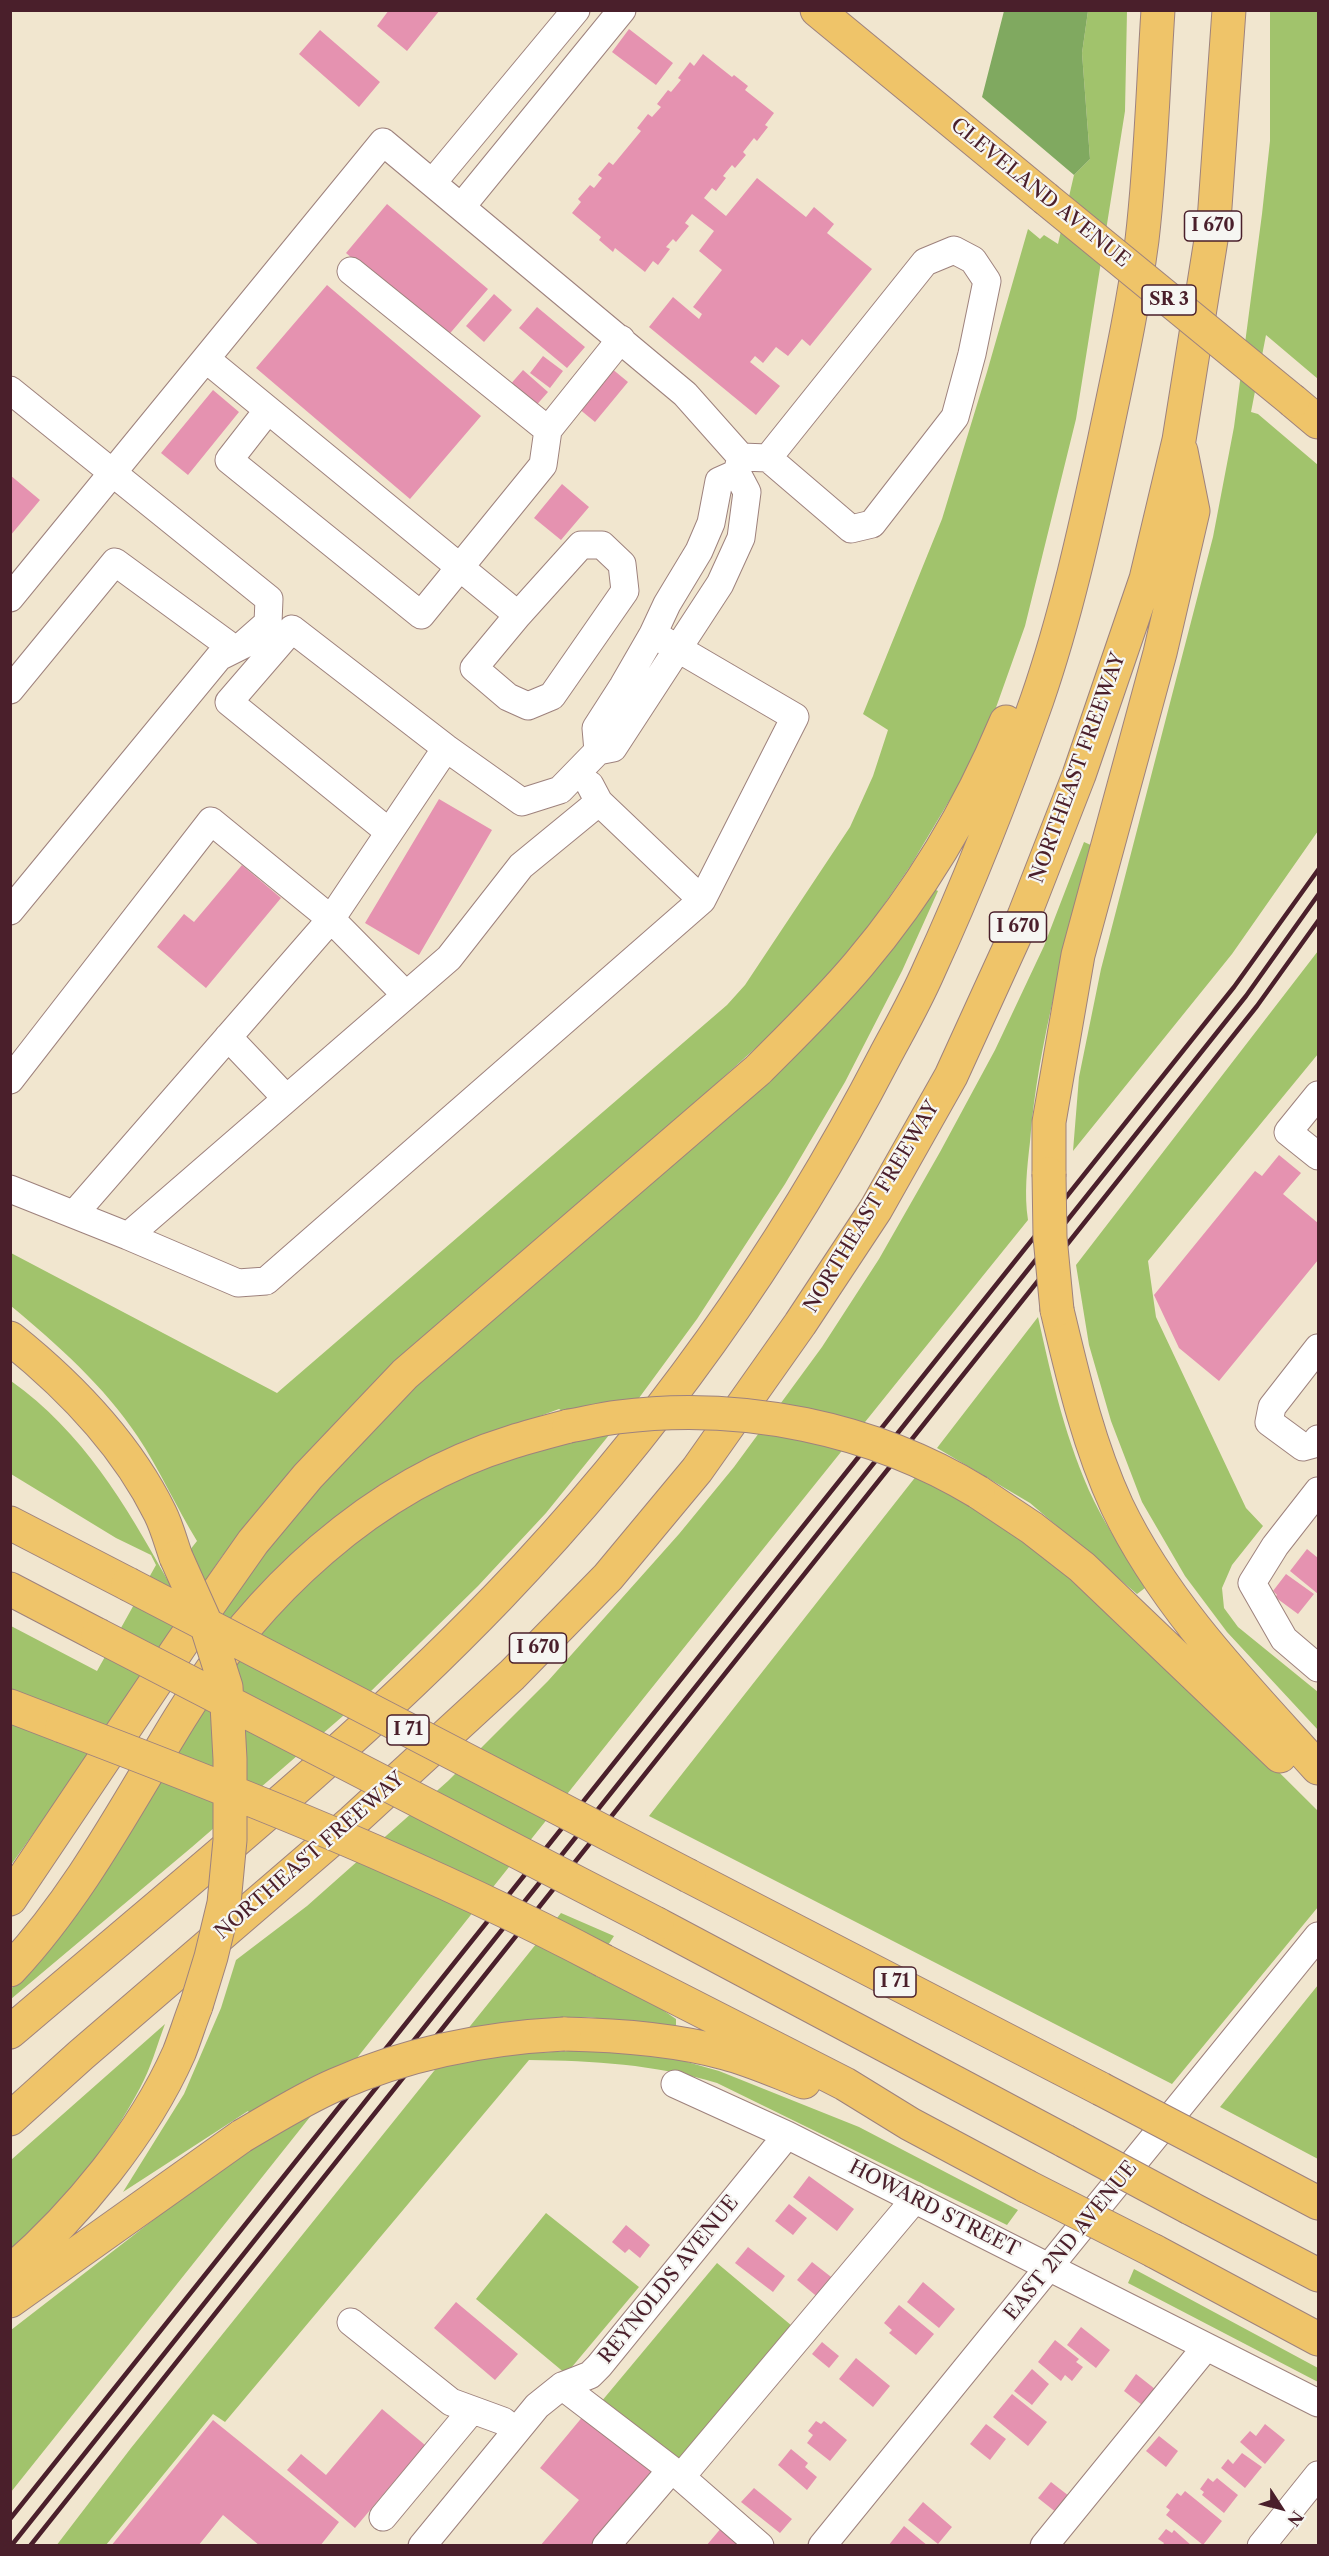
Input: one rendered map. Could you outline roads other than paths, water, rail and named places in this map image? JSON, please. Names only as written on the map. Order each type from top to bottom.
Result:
[{"type":"main road","name":"CLEVELAND AVENUE","points":[[817,10],[1318,422]]},
{"type":"main road","points":[[10,2032],[305,1780],[430,1666],[504,1591],[608,1474],[692,1366],[777,1245],[853,1118],[928,973],[989,829],[1038,696],[1081,549],[1128,328],[1142,236],[1158,10]]},
{"type":"main road","name":"NORTHEAST FREEWAY","points":[[10,2120],[81,2055],[352,1821],[520,1666],[608,1577],[697,1470],[800,1324],[876,1209],[951,1076],[1024,916],[1079,775],[1146,579],[1179,440],[1214,221],[1229,10]]},
{"type":"main road","points":[[1179,440],[1193,510],[1160,653],[1078,955],[1049,1122],[1050,1237],[1058,1310],[1090,1440],[1118,1506],[1155,1572],[1187,1620],[1318,1768]]},
{"type":"main road","points":[[10,1899],[214,1597],[253,1542],[308,1476],[405,1374],[758,1070],[809,1020],[860,963],[908,901],[949,836],[990,761],[1081,549]]},
{"type":"main road","points":[[10,1338],[46,1367],[77,1399],[117,1447],[160,1514],[176,1557],[206,1624],[226,1687],[231,1840],[224,1903],[211,1957],[178,2053],[156,2096],[126,2144],[82,2200],[40,2246],[10,2272]]},
{"type":"main road","points":[[10,1365],[69,1414],[105,1454],[176,1557]]},
{"type":"main road","points":[[10,1970],[73,1891],[104,1845],[181,1716],[223,1655],[264,1605],[297,1572],[343,1533],[393,1496],[450,1467],[511,1442],[569,1426],[619,1417],[682,1413],[793,1421],[849,1435],[911,1456],[944,1471],[1032,1528],[1082,1566],[1291,1767],[1318,1787]]},
{"type":"main road","name":"I 71","points":[[10,1523],[1315,2200]]},
{"type":"main road","points":[[10,1589],[657,1924],[1318,2275]]},
{"type":"main road","points":[[10,1706],[212,1783],[419,1870],[845,2084],[910,2124],[1318,2339]]},
{"type":"main road","points":[[10,2301],[242,2136],[324,2090],[376,2068],[445,2048],[512,2037],[564,2034],[609,2035],[673,2043],[726,2053],[910,2124]]},
{"type":"street","points":[[462,206],[622,10]]},
{"type":"street","points":[[433,182],[574,11],[602,35]]},
{"type":"street","points":[[10,598],[383,142],[685,394],[739,465],[747,492],[741,538],[720,584],[613,748],[589,760],[560,790],[522,802],[446,748],[291,629],[229,702],[389,832]]},
{"type":"street","points":[[702,900],[599,802],[589,760],[596,728],[653,634],[667,604],[699,551],[711,523],[719,481],[739,465],[768,458],[925,262],[954,250],[973,260],[987,280],[972,354],[955,417],[872,524],[851,529],[768,458]]},
{"type":"street","points":[[351,271],[548,430]]},
{"type":"street","points":[[268,410],[229,460],[421,615],[543,465],[548,430],[621,339]]},
{"type":"street","points":[[206,359],[518,615]]},
{"type":"street","points":[[10,390],[269,599],[268,622],[243,645],[219,657],[10,911]]},
{"type":"street","points":[[581,545],[602,545],[622,564],[625,591],[552,696],[528,706],[508,697],[474,668],[518,615],[581,545]]},
{"type":"street","points":[[10,690],[115,562],[234,650]]},
{"type":"street","points":[[10,1189],[75,1213],[238,1283],[266,1281],[702,900],[795,717],[653,634]]},
{"type":"street","points":[[75,1213],[331,919],[446,748]]},
{"type":"street","points":[[128,1236],[449,958],[521,866],[599,802]]},
{"type":"street","points":[[10,1080],[50,1032],[211,821],[331,919],[406,995]]},
{"type":"street","points":[[228,1037],[286,1098]]},
{"type":"street","points":[[1318,1095],[1288,1132],[1318,1156]]},
{"type":"street","points":[[1318,1348],[1272,1407],[1269,1422],[1303,1447],[1314,1444],[1318,1439]]},
{"type":"street","points":[[1318,1491],[1275,1546],[1252,1583],[1284,1639],[1318,1668]]},
{"type":"street","name":"EAST 2ND AVENUE","points":[[822,2546],[1051,2268],[1318,1936]]},
{"type":"street","name":"HOWARD STREET","points":[[675,2084],[787,2135],[1318,2403]]},
{"type":"street","name":"REYNOLDS AVENUE","points":[[422,2546],[537,2406],[562,2386],[590,2375],[599,2366],[787,2135]]},
{"type":"street","points":[[606,2546],[676,2473],[915,2199]]},
{"type":"street","points":[[351,2322],[452,2402],[503,2421],[516,2431]]},
{"type":"street","points":[[1044,2546],[1206,2347]]},
{"type":"street","points":[[562,2386],[676,2473],[760,2546]]},
{"type":"street","points":[[383,2517],[472,2410]]},
{"type":"street","points":[[1261,2546],[1318,2475]]},
{"type":"railway","points":[[10,2519],[1234,987],[1318,870]]},
{"type":"railway","points":[[11,2546],[1246,996],[1318,895]]},
{"type":"railway","points":[[30,2546],[1257,1006],[1318,921]]}]
